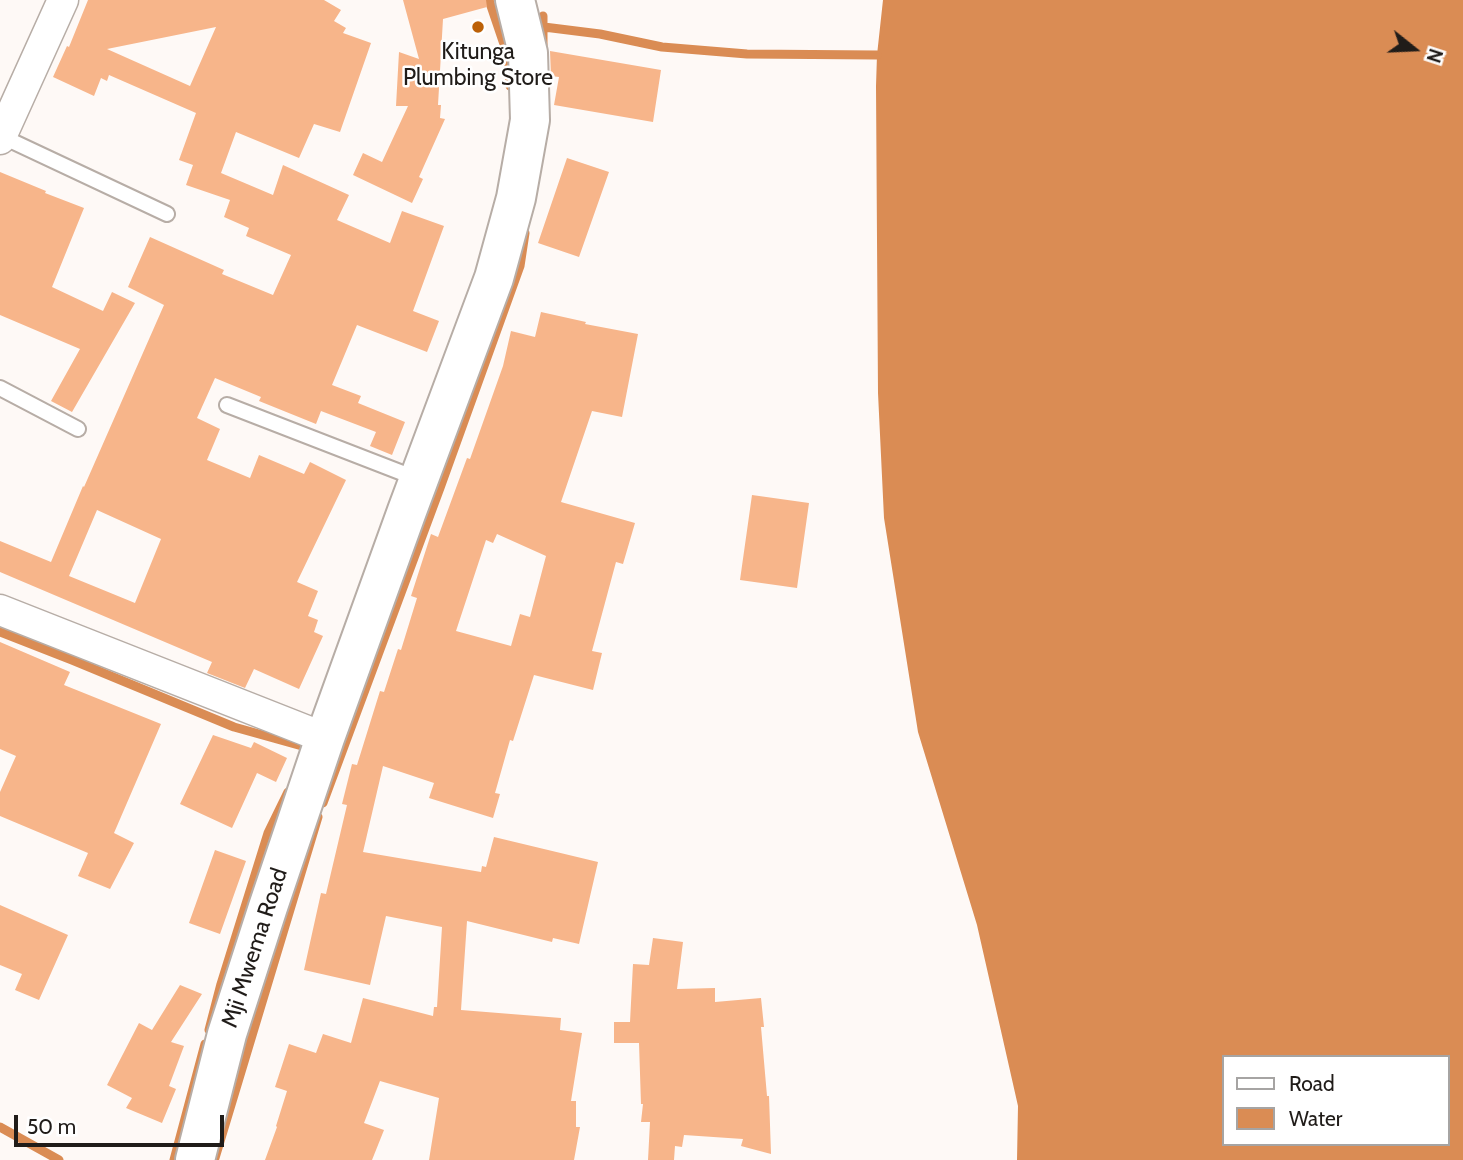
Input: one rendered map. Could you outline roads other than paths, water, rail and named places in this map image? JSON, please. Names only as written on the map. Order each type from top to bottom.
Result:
[{"type":"main road","name":"Mji Mwema Road","points":[[195,1160],[227,1034],[325,738],[494,278],[516,198],[530,120],[528,53],[516,0]]},
{"type":"street","points":[[1,138],[13,99],[63,0]]},
{"type":"street","points":[[0,610],[325,738]]},
{"type":"lane","points":[[1,138],[167,214]]},
{"type":"lane","points":[[0,388],[78,429]]},
{"type":"lane","points":[[227,405],[419,480]]},
{"type":"water","points":[[883,0],[1463,0],[1463,1160],[1017,1160],[1018,1106],[977,925],[918,732],[884,518],[878,393],[876,86]]},
{"type":"waterway","points":[[489,0],[508,56],[510,86]]},
{"type":"waterway","points":[[543,16],[543,45]]},
{"type":"waterway","points":[[544,27],[600,34],[662,47],[747,54],[877,55]]},
{"type":"waterway","points":[[323,803],[520,266],[525,233]]},
{"type":"waterway","points":[[0,632],[234,727],[302,746]]},
{"type":"waterway","points":[[209,1030],[268,833],[288,792]]},
{"type":"waterway","points":[[215,1158],[318,817]]},
{"type":"waterway","points":[[174,1160],[205,1044]]},
{"type":"waterway","points":[[0,1127],[59,1160]]},
{"type":"place","name":"Kitunga Plumbing Store","points":[[478,27]]}]
